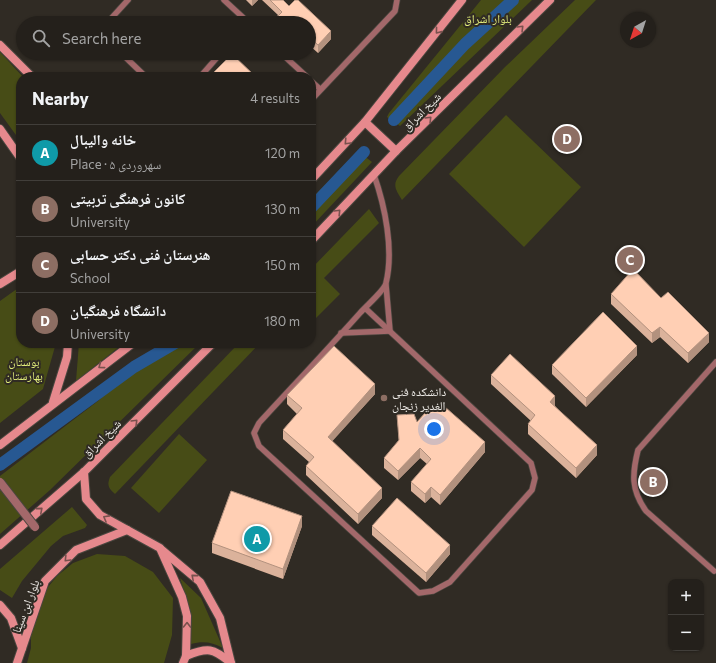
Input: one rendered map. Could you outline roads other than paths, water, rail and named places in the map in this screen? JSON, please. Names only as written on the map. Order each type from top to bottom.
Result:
[{"type":"main road","points":[[316,175],[365,122],[462,0]]},
{"type":"main road","name":"شیخ اشراق","points":[[316,236],[396,152],[550,0]]},
{"type":"main road","points":[[0,45],[27,72]]},
{"type":"main road","points":[[365,122],[396,152]]},
{"type":"main road","points":[[0,129],[16,151]]},
{"type":"main road","points":[[0,284],[16,274]]},
{"type":"main road","points":[[53,402],[67,357],[68,348]]},
{"type":"main road","points":[[0,445],[53,402],[126,348]]},
{"type":"main road","name":"شیخ اشراق","points":[[0,545],[84,472],[208,348]]},
{"type":"main road","points":[[84,472],[86,498],[100,515],[160,548],[200,582],[220,618],[231,663]]},
{"type":"main road","name":"بلوار ابن سینا","points":[[17,663],[45,581],[76,550],[127,530]]},
{"type":"main road","points":[[160,548],[182,597],[187,616],[185,659]]},
{"type":"main road","points":[[0,605],[12,618],[22,648]]},
{"type":"main road","points":[[185,659],[202,650],[218,652],[231,663]]},
{"type":"street","points":[[0,482],[35,527]]},
{"type":"lane","points":[[113,16],[128,0]]},
{"type":"lane","points":[[224,0],[241,16]]},
{"type":"lane","points":[[316,94],[395,11],[396,0]]},
{"type":"lane","points":[[128,60],[141,72]]},
{"type":"lane","points":[[204,72],[215,60]]},
{"type":"lane","points":[[289,60],[302,72]]},
{"type":"lane","points":[[316,86],[320,90]]},
{"type":"lane","points":[[374,175],[383,199],[389,253],[386,285],[390,331]]},
{"type":"lane","points":[[365,308],[531,463],[536,478],[532,490],[450,582],[433,591],[420,593],[259,446],[254,433],[259,423],[386,285]]},
{"type":"lane","points":[[342,333],[390,331]]},
{"type":"lane","points":[[714,572],[646,511],[638,500],[633,482],[634,466],[638,450],[716,362]]},
{"type":"waterway","points":[[394,120],[465,44],[513,0]]},
{"type":"waterway","points":[[316,203],[364,152]]},
{"type":"waterway","points":[[0,465],[134,367],[166,348]]},
{"type":"place","name":"دانشگاه فرهنگیان","points":[[567,139]]},
{"type":"place","name":"هنرستان فنی دکتر حسابی","points":[[630,260]]},
{"type":"place","name":"دانشکده فنی الغدیر زنجان","points":[[384,398]]},
{"type":"place","name":"کانون فرهنگی تربیتی","points":[[653,482]]},
{"type":"place","name":"خانه والیبال","points":[[257,539]]},
{"type":"park label","name":"بلوار اشراق","points":[[488,18]]},
{"type":"park label","name":"بوستان بهارستان","points":[[24,368]]}]
